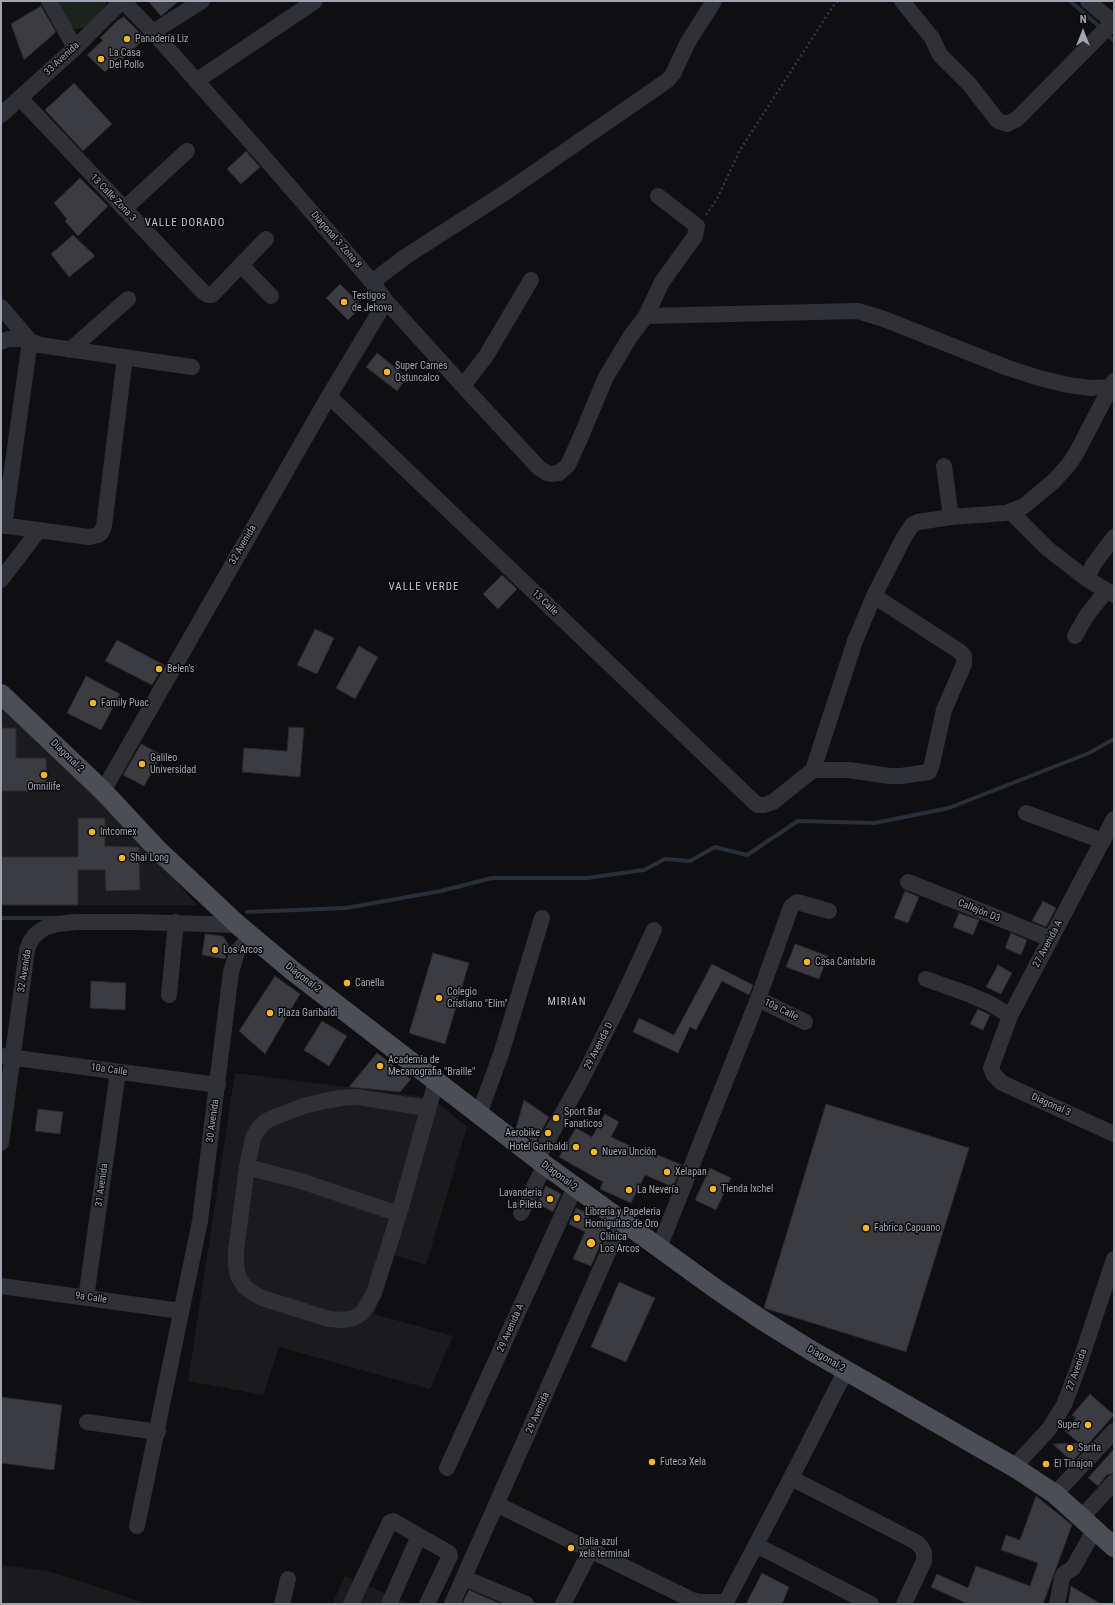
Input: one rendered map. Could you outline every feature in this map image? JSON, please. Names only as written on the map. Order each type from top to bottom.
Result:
[{"type":"main road","name":"Diagonal 2","points":[[1,694],[103,791],[158,850],[244,931],[541,1162],[716,1289],[762,1320],[812,1351],[1014,1467],[1055,1494],[1089,1523]]},
{"type":"main road","points":[[1089,1523],[1114,1546]]},
{"type":"street","points":[[49,1],[75,48]]},
{"type":"street","name":"33 Avenida","points":[[1,115],[75,48],[123,1]]},
{"type":"street","name":"Diagonal 3 Zona 8","points":[[123,1],[153,32],[372,282],[386,300],[463,386],[543,471],[552,474],[562,471],[568,465],[606,377],[630,337],[646,316]]},
{"type":"street","points":[[153,32],[202,1]]},
{"type":"street","points":[[196,81],[315,1]]},
{"type":"street","points":[[372,282],[405,258],[506,192],[668,80],[673,74],[688,42],[714,1]]},
{"type":"street","points":[[902,1],[932,38],[940,54],[969,84],[998,121],[1007,124],[1017,119],[1109,26],[1088,1]]},
{"type":"street","name":"13 Calle Zona 3","points":[[20,98],[203,292],[208,295],[212,295],[241,265]]},
{"type":"street","points":[[124,209],[187,151]]},
{"type":"street","points":[[658,196],[697,226],[695,236],[662,282],[646,316],[858,311],[884,318],[1008,368],[1039,378],[1074,386],[1092,388],[1113,384]]},
{"type":"street","points":[[266,239],[241,265],[270,296]]},
{"type":"street","points":[[463,386],[486,356],[531,280]]},
{"type":"street","points":[[70,350],[128,299]]},
{"type":"street","name":"32 Avenida","points":[[103,791],[329,396],[386,300]]},
{"type":"street","points":[[1,307],[30,341],[3,525],[94,537],[103,530],[125,358]]},
{"type":"street","points":[[1,342],[8,339],[30,341],[40,345],[70,350],[192,367]]},
{"type":"street","points":[[874,596],[959,651],[964,656],[964,664],[944,710],[929,772],[889,776],[849,770],[813,770],[855,641],[874,596],[903,539],[912,525],[918,522],[951,517],[1012,512],[1024,506],[1046,489],[1070,463],[1113,384]]},
{"type":"street","name":"13 Calle","points":[[329,396],[754,802],[758,805],[773,802],[813,770]]},
{"type":"street","points":[[944,466],[951,517]]},
{"type":"street","points":[[1012,512],[1048,549],[1087,579],[1110,593],[1087,615],[1075,636]]},
{"type":"street","points":[[1,580],[39,530]]},
{"type":"street","points":[[1087,579],[1093,565],[1114,536]]},
{"type":"street","points":[[1026,813],[1103,841]]},
{"type":"street","name":"27 Avenida A","points":[[992,1071],[992,1063],[1010,1016],[1114,819]]},
{"type":"street","name":"Callejón D3","points":[[908,882],[1051,939]]},
{"type":"street","points":[[659,1248],[758,999],[791,907],[795,903],[799,903],[829,911]]},
{"type":"street","points":[[479,1114],[500,1054],[542,918]]},
{"type":"street","name":"32 Avenida","points":[[1,1143],[7,1057],[27,950],[30,942],[36,934],[46,927],[57,924],[129,922],[176,922],[244,931]]},
{"type":"street","points":[[169,995],[176,922]]},
{"type":"street","name":"29 Avenida D","points":[[521,1213],[541,1162],[620,1003],[654,930]]},
{"type":"street","name":"30 Avenida","points":[[137,1526],[158,1432],[200,1221],[231,972],[244,931]]},
{"type":"street","points":[[926,979],[991,1004],[1010,1016]]},
{"type":"street","name":"10a Calle","points":[[758,999],[805,1022]]},
{"type":"street","name":"10a Calle","points":[[7,1057],[218,1085]]},
{"type":"street","name":"Diagonal 3","points":[[992,1071],[997,1079],[1002,1083],[1114,1134]]},
{"type":"street","name":"31 Avenida","points":[[86,1298],[118,1072]]},
{"type":"street","points":[[427,1108],[357,1097],[324,1101],[304,1106],[266,1121],[258,1129],[253,1138],[247,1167],[236,1251],[238,1276],[244,1286],[262,1298],[329,1319],[342,1320],[354,1318],[362,1313],[368,1304],[400,1214],[427,1108],[436,1080]]},
{"type":"street","points":[[247,1167],[301,1180],[400,1214]]},
{"type":"street","name":"29 Avenida A","points":[[447,1468],[575,1187]]},
{"type":"street","name":"29 Avenida","points":[[452,1604],[622,1221]]},
{"type":"street","name":"27 Avenida","points":[[1014,1467],[1049,1429],[1064,1405],[1078,1368],[1114,1259]]},
{"type":"street","name":"9a Calle","points":[[1,1286],[181,1311]]},
{"type":"street","points":[[496,1504],[692,1600],[705,1603],[725,1603],[846,1370]]},
{"type":"street","points":[[87,1422],[158,1432]]},
{"type":"street","points":[[1055,1494],[1114,1431]]},
{"type":"street","points":[[791,1478],[916,1542],[921,1547],[924,1552],[924,1561],[904,1604]]},
{"type":"street","points":[[1058,1604],[1062,1578],[1073,1568],[1089,1523],[1114,1482]]},
{"type":"street","points":[[352,1604],[390,1522],[393,1521],[449,1553],[450,1556],[427,1604]]},
{"type":"street","points":[[388,1604],[419,1536]]},
{"type":"street","points":[[756,1545],[871,1604]]},
{"type":"street","points":[[563,1604],[591,1550]]},
{"type":"street","points":[[464,1578],[496,1599],[526,1604]]},
{"type":"street","points":[[286,1603],[288,1579]]},
{"type":"path","points":[[697,226],[717,199],[740,150],[838,1]]},
{"type":"shaded area","points":[[58,1],[106,1],[106,4],[93,22],[84,28],[75,29],[70,24]]},
{"type":"shaded area","points":[[1,707],[62,759],[144,845],[197,905],[1,905]]},
{"type":"shaded area","points":[[235,1073],[432,1098],[467,1127],[426,1265],[391,1254],[374,1314],[453,1336],[430,1389],[279,1347],[263,1395],[188,1381]]},
{"type":"shaded area","points":[[1,1565],[47,1571],[146,1604],[1,1604]]},
{"type":"shaded area","points":[[345,1576],[409,1604],[332,1604]]},
{"type":"building","points":[[148,1],[179,1],[161,16]]},
{"type":"building","points":[[41,6],[56,32],[24,60],[11,24]]},
{"type":"building","points":[[124,17],[145,38],[122,60],[119,57],[105,72],[87,55],[103,40],[100,38],[118,20]]},
{"type":"building","points":[[74,83],[112,124],[83,151],[45,110]]},
{"type":"building","points":[[246,151],[260,167],[241,184],[227,169]]},
{"type":"building","points":[[80,178],[108,206],[78,236],[65,221],[67,219],[54,203]]},
{"type":"building","points":[[73,235],[95,256],[69,277],[51,254]]},
{"type":"building","name":"Testigos de Jehova","points":[[340,284],[362,306],[348,320],[326,298]]},
{"type":"building","name":"Super Carnes Ostuncalco","points":[[377,353],[407,377],[397,391],[366,367]]},
{"type":"building","points":[[502,575],[517,589],[498,609],[483,594]]},
{"type":"building","points":[[315,629],[334,638],[317,674],[297,665]]},
{"type":"building","points":[[117,640],[164,665],[152,685],[105,661]]},
{"type":"building","points":[[359,646],[378,657],[355,699],[336,688]]},
{"type":"building","name":"Family Puac","points":[[86,676],[120,694],[101,730],[67,713]]},
{"type":"building","points":[[289,727],[304,728],[300,777],[242,772],[244,748],[287,751]]},
{"type":"building","points":[[1,728],[16,728],[16,758],[46,758],[47,791],[1,791]]},
{"type":"building","name":"Galileo Universidad","points":[[141,744],[162,755],[144,786],[123,775]]},
{"type":"building","points":[[78,818],[105,818],[105,846],[139,847],[140,890],[106,891],[105,870],[78,870],[78,905],[1,905],[1,857],[78,857]]},
{"type":"building","points":[[905,891],[919,897],[908,923],[894,918]]},
{"type":"building","points":[[1043,901],[1056,908],[1046,927],[1032,921]]},
{"type":"building","points":[[959,913],[979,920],[973,935],[953,927]]},
{"type":"building","points":[[1011,933],[1027,940],[1021,955],[1005,948]]},
{"type":"building","name":"Los Arcos","points":[[205,934],[223,936],[228,944],[225,959],[202,955]]},
{"type":"building","name":"Casa Cantabria","points":[[795,944],[828,956],[819,979],[786,967]]},
{"type":"building","name":"Colegio Cristiano \"Elim\"","points":[[433,953],[469,963],[445,1044],[409,1033]]},
{"type":"building","points":[[712,964],[753,985],[749,995],[722,981],[696,1030],[690,1027],[678,1053],[633,1032],[639,1018],[674,1035]]},
{"type":"building","points":[[998,965],[1012,973],[1001,994],[986,987]]},
{"type":"building","name":"Plaza Garibaldi","points":[[275,976],[300,994],[265,1054],[239,1031]]},
{"type":"building","points":[[91,981],[126,983],[125,1010],[90,1008]]},
{"type":"building","points":[[978,1009],[990,1015],[983,1030],[970,1024]]},
{"type":"building","points":[[322,1021],[347,1036],[329,1066],[304,1050]]},
{"type":"building","name":"Academia de Mecanografia \"Braille\"","points":[[377,1053],[411,1079],[400,1092],[349,1087]]},
{"type":"building","points":[[524,1100],[549,1117],[535,1143],[516,1128]]},
{"type":"building","name":"Fabrica Capuano","points":[[826,1104],[969,1148],[906,1352],[764,1308]]},
{"type":"building","points":[[38,1109],[63,1112],[60,1134],[35,1131]]},
{"type":"building","points":[[605,1114],[619,1122],[611,1137],[656,1158],[658,1155],[682,1165],[673,1187],[645,1175],[631,1203],[600,1189],[603,1182],[559,1157],[576,1128],[592,1137]]},
{"type":"building","name":"Tienda Ixchel","points":[[710,1168],[731,1178],[716,1210],[695,1200]]},
{"type":"building","name":"Lavanderia La Pileta","points":[[546,1186],[561,1194],[553,1212],[537,1203]]},
{"type":"building","name":"Clínica Los Arcos","points":[[576,1208],[590,1214],[588,1218],[608,1227],[591,1266],[573,1259],[585,1232],[569,1224]]},
{"type":"building","points":[[619,1282],[655,1298],[626,1362],[591,1347]]},
{"type":"building","name":"Super","points":[[1090,1394],[1114,1415],[1072,1462],[1053,1444],[1079,1443],[1065,1431],[1076,1418],[1072,1415]]},
{"type":"building","points":[[1,1397],[62,1405],[54,1470],[1,1463]]},
{"type":"building","points":[[1114,1449],[1114,1473],[1107,1475],[1098,1486],[1088,1478]]},
{"type":"building","points":[[1036,1496],[1072,1525],[1043,1604],[968,1604],[931,1587],[937,1574],[968,1588],[976,1566],[1030,1586],[1038,1563],[1001,1550],[1006,1535],[1020,1540]]},
{"type":"building","points":[[762,1573],[789,1587],[782,1604],[746,1604]]},
{"type":"building","points":[[1071,1586],[1101,1604],[1068,1604]]},
{"type":"building","points":[[469,1590],[501,1604],[462,1604]]},
{"type":"waterway","points":[[1070,1],[1101,28]]},
{"type":"waterway","points":[[1106,33],[1114,41]]},
{"type":"waterway","points":[[247,912],[346,908],[441,891],[492,878],[587,878],[644,870],[665,859],[690,861],[715,847],[747,855],[798,821],[875,823],[949,808],[1089,753],[1114,739]]},
{"type":"waterway","points":[[1,918],[55,918]]},
{"type":"place","name":"Panadería Liz","points":[[127,39]]},
{"type":"place","name":"La Casa Del Pollo","points":[[101,59]]},
{"type":"place","name":"Testigos de Jehova","points":[[344,302]]},
{"type":"place","name":"Super Carnes Ostuncalco","points":[[387,372]]},
{"type":"place","name":"Belen's","points":[[159,669]]},
{"type":"place","name":"Family Puac","points":[[93,703]]},
{"type":"place","name":"Galileo Universidad","points":[[142,764]]},
{"type":"place","name":"Omnilife","points":[[44,775]]},
{"type":"place","name":"Intcomex","points":[[92,832]]},
{"type":"place","name":"Shai Long","points":[[122,858]]},
{"type":"place","name":"Los Arcos","points":[[215,950]]},
{"type":"place","name":"Casa Cantabria","points":[[807,962]]},
{"type":"place","name":"Canella","points":[[347,983]]},
{"type":"place","name":"Colegio Cristiano \"Elim\"","points":[[439,998]]},
{"type":"place","name":"Plaza Garibaldi","points":[[270,1013]]},
{"type":"place","name":"Academia de Mecanografia \"Braille\"","points":[[380,1066]]},
{"type":"place","name":"Sport Bar Fanaticos","points":[[556,1118]]},
{"type":"place","name":"Aerobike","points":[[548,1133]]},
{"type":"place","name":"Hotel Garibaldi","points":[[576,1147]]},
{"type":"place","name":"Nueva Unción","points":[[594,1152]]},
{"type":"place","name":"Xelapan","points":[[667,1172]]},
{"type":"place","name":"Tienda Ixchel","points":[[713,1189]]},
{"type":"place","name":"La Nevería","points":[[629,1190]]},
{"type":"place","name":"Lavanderia La Pileta","points":[[550,1199]]},
{"type":"place","name":"Libreria y Papeleria Homiguitas de Oro","points":[[577,1218]]},
{"type":"place","name":"Fabrica Capuano","points":[[866,1228]]},
{"type":"place","name":"Clínica Los Arcos","points":[[591,1243]]},
{"type":"place","name":"Super","points":[[1088,1425]]},
{"type":"place","name":"Sarita","points":[[1070,1448]]},
{"type":"place","name":"Futeca Xela","points":[[652,1462]]},
{"type":"place","name":"El Tinajon","points":[[1046,1464]]},
{"type":"place","name":"Dalia azul xela terminal","points":[[571,1548]]},
{"type":"district","name":"VALLE DORADO","points":[[185,223]]},
{"type":"district","name":"VALLE VERDE","points":[[424,587]]},
{"type":"district","name":"MIRIAN","points":[[567,1002]]}]
